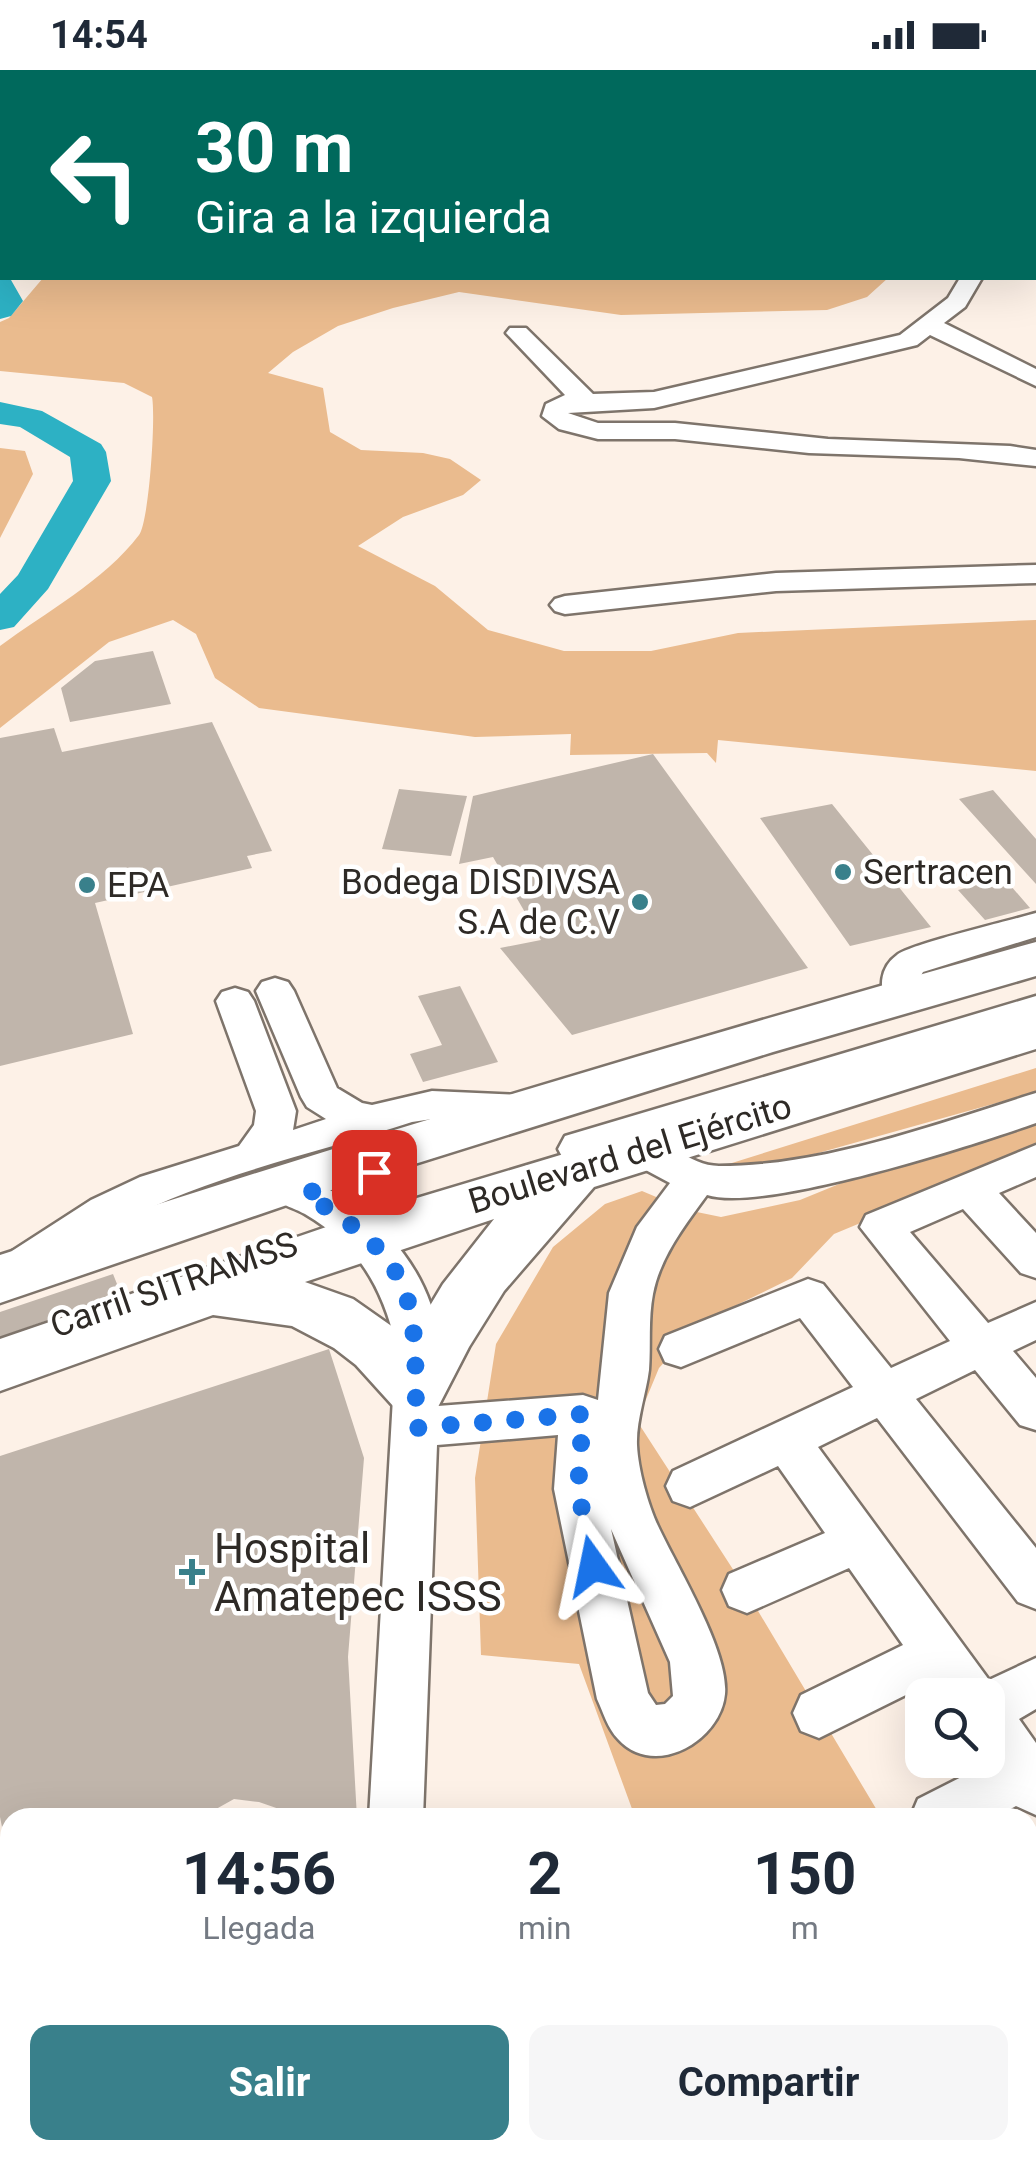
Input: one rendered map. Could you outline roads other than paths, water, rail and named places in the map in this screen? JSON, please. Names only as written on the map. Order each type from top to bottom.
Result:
[{"type":"highway","name":"Boulevard del Ejército","points":[[3,1284],[280,1178],[1036,959]]},
{"type":"highway","name":"Boulevard del Ejército","points":[[0,1365],[200,1294],[360,1229],[580,1168],[1036,1030]]},
{"type":"highway","points":[[416,1408],[444,1331],[486,1267],[535,1211],[580,1168]]},
{"type":"highway","points":[[200,1294],[266,1296],[326,1313],[377,1344],[416,1408]]},
{"type":"main road","name":"Carril SITRAMSS","points":[[280,1178],[1036,974]]},
{"type":"main road","name":"Carril SITRAMSS","points":[[0,1346],[360,1229],[687,1116],[1036,1012]]},
{"type":"street","points":[[971,280],[967,290],[931,326],[908,340],[654,400],[566,402],[555,409],[555,416],[576,426],[618,432],[672,430],[829,447],[966,451],[1036,458]]},
{"type":"street","points":[[931,326],[1036,379]]},
{"type":"street","points":[[518,333],[585,400]]},
{"type":"street","points":[[566,605],[776,582],[1036,574]]},
{"type":"street","points":[[901,996],[900,977],[910,962],[967,931],[1036,926]]},
{"type":"street","points":[[274,991],[321,1098],[371,1120]]},
{"type":"street","points":[[234,1000],[276,1111],[280,1178]]},
{"type":"street","points":[[280,1178],[371,1120],[432,1105],[525,1110]]},
{"type":"street","points":[[640,1149],[670,1168],[715,1182],[786,1176],[949,1138],[1036,1108]]},
{"type":"street","points":[[1036,1160],[882,1227],[1036,1411]]},
{"type":"street","points":[[416,1408],[583,1414],[578,1489],[623,1699],[638,1724],[657,1732],[682,1724],[698,1706],[696,1661],[631,1520],[614,1446],[626,1370],[631,1294],[652,1239],[697,1177]]},
{"type":"street","points":[[280,1178],[360,1229],[394,1267],[410,1304],[418,1344],[396,1808]]},
{"type":"street","points":[[970,1189],[1036,1261]]},
{"type":"street","points":[[681,1349],[808,1296],[1036,1586]]},
{"type":"street","points":[[690,1486],[1036,1320]]},
{"type":"street","points":[[786,1440],[957,1678]]},
{"type":"street","points":[[746,1590],[858,1540]]},
{"type":"street","points":[[819,1713],[939,1653]]},
{"type":"street","points":[[1005,1699],[1036,1682]]},
{"type":"street","points":[[961,1808],[1030,1780],[1005,1744]]},
{"type":"waterway","points":[[0,287],[7,301],[0,309]]},
{"type":"waterway","points":[[0,413],[30,418],[88,452],[92,481],[34,581],[0,618]]},
{"type":"place","name":"Sertracen","points":[[843,872]]},
{"type":"place","name":"EPA","points":[[87,885]]},
{"type":"place","name":"Bodega DISDIVSA S.A de C.V","points":[[640,902]]},
{"type":"place","name":"Hospital Amatepec ISSS","points":[[192,1572]]}]
